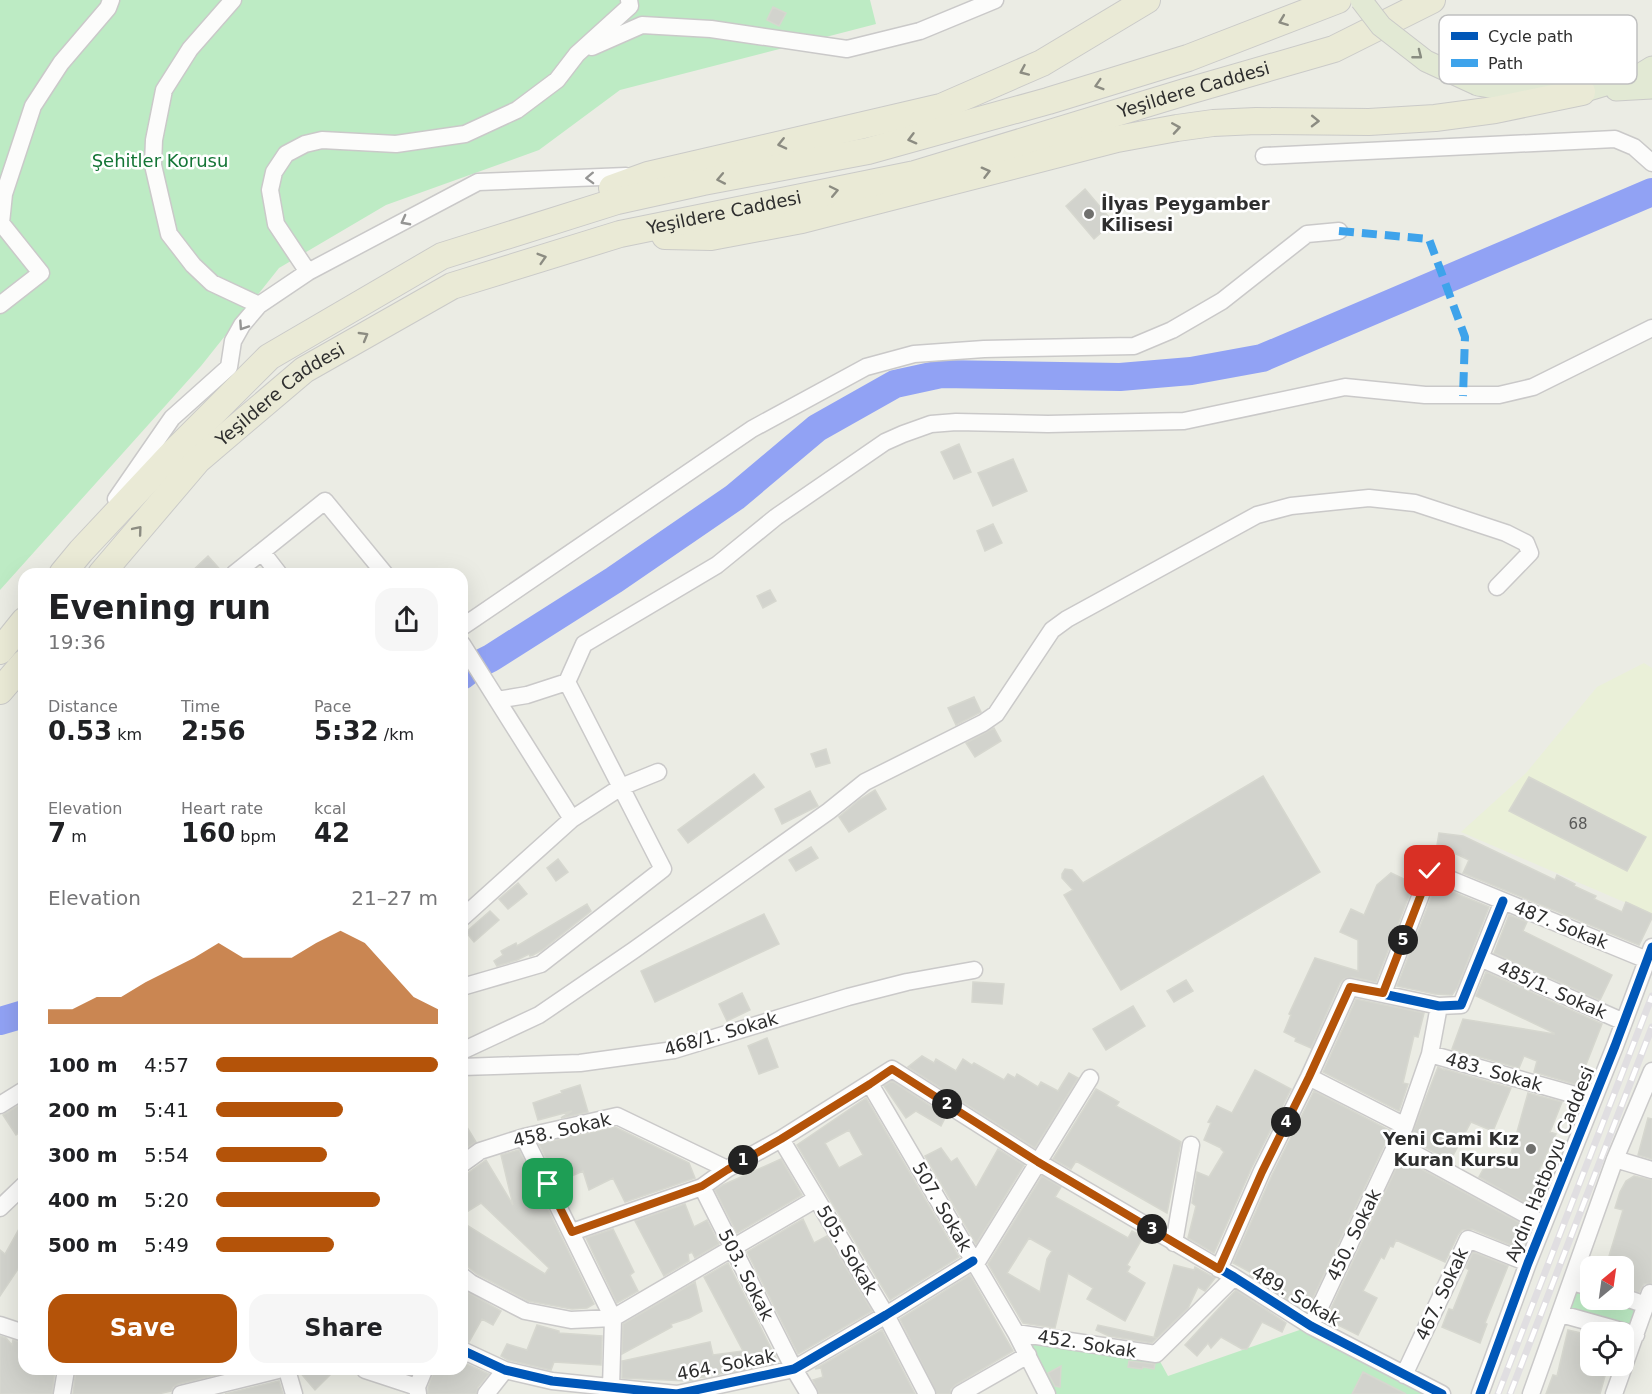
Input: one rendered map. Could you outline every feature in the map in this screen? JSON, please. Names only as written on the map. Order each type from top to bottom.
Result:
[{"type":"highway","points":[[442,256],[587,197],[648,175],[941,107],[1042,63],[1147,0]]},
{"type":"highway","name":"Yeşildere Caddesi","points":[[67,568],[170,456],[269,357],[442,256],[617,201],[703,182],[868,151],[1048,101],[1188,58],[1338,0]]},
{"type":"highway","name":"Yeşildere Caddesi","points":[[106,568],[198,460],[304,370],[452,286],[620,234],[915,174],[1334,49],[1432,0]]},
{"type":"highway","points":[[620,234],[711,237],[802,220],[1117,139],[1213,123],[1369,122],[1435,118],[1495,110],[1582,92]]},
{"type":"highway","points":[[0,651],[18,628]]},
{"type":"highway","points":[[0,691],[18,670]]},
{"type":"main road","points":[[1361,0],[1381,26],[1426,61],[1439,67]]},
{"type":"main road","points":[[1637,76],[1652,67]]},
{"type":"main road","points":[[1476,84],[1529,94],[1652,88]]},
{"type":"main road","points":[[1582,92],[1609,84]]},
{"type":"street","points":[[0,305],[42,273],[1,223],[4,194],[33,106],[62,63],[108,8],[111,0]]},
{"type":"street","points":[[233,0],[190,49],[164,90],[154,140],[153,165],[169,234],[192,265],[212,283],[259,305]]},
{"type":"street","points":[[308,272],[276,224],[270,190],[274,172],[286,154],[304,144],[322,140],[396,144],[465,134],[518,110],[557,80],[577,54],[630,6],[629,0]]},
{"type":"street","points":[[577,54],[642,25],[711,29],[847,49],[920,31],[981,3],[995,0]]},
{"type":"street","points":[[1264,156],[1615,139],[1634,147],[1651,161]]},
{"type":"street","points":[[81,551],[172,418],[229,367],[233,341],[242,325],[259,305],[308,272],[478,182],[648,175]]},
{"type":"street","points":[[468,623],[752,429],[866,367],[914,354],[984,349],[1134,346],[1172,330],[1222,302],[1307,234],[1339,231]]},
{"type":"street","points":[[497,700],[527,695],[567,682],[584,644],[717,565],[776,517],[885,442],[932,424],[1184,421],[1345,387],[1425,395],[1499,395],[1533,387],[1652,328]]},
{"type":"street","points":[[468,1048],[539,1015],[829,811],[865,782],[983,723],[996,714],[1052,630],[1067,619],[1257,515],[1292,506],[1369,498],[1415,503],[1506,533],[1526,543],[1530,553],[1497,587]]},
{"type":"street","points":[[242,568],[325,501],[380,568]]},
{"type":"street","points":[[262,552],[274,568]]},
{"type":"street","points":[[468,654],[572,819]]},
{"type":"street","points":[[468,985],[542,964],[663,869],[567,682]]},
{"type":"street","points":[[468,913],[572,819],[621,787],[658,772]]},
{"type":"street","name":"487. Sokak","points":[[1383,993],[1430,871],[1503,901],[1649,954]]},
{"type":"street","points":[[1219,1269],[1262,1172],[1350,987],[1439,1006],[1461,1005],[1503,901]]},
{"type":"street","name":"Aydın Hatboyu Caddesi","points":[[1479,1394],[1649,954]]},
{"type":"street","name":"485/1. Sokak","points":[[1480,958],[1624,1022]]},
{"type":"street","name":"468/1. Sokak","points":[[468,1067],[580,1063],[674,1050],[848,997],[907,982],[974,969]]},
{"type":"street","name":"450. Sokak","points":[[1311,1326],[1405,1126],[1430,1054],[1439,1006]]},
{"type":"street","name":"483. Sokak","points":[[1430,1054],[1593,1100]]},
{"type":"street","name":"489. Sokak","points":[[870,1084],[892,1069],[1038,1162],[1234,1277],[1311,1326],[1442,1394]]},
{"type":"street","points":[[1531,1394],[1615,1159],[1652,1071]]},
{"type":"street","points":[[1309,1077],[1405,1126]]},
{"type":"street","points":[[974,1263],[1090,1078]]},
{"type":"street","points":[[572,1232],[702,1186],[870,1084]]},
{"type":"street","name":"507. Sokak","points":[[870,1084],[1028,1354],[1047,1394]]},
{"type":"street","points":[[0,1105],[18,1094]]},
{"type":"street","name":"458. Sokak","points":[[468,1160],[480,1151],[524,1137],[617,1116],[727,1170]]},
{"type":"street","points":[[524,1137],[613,1318],[611,1388]]},
{"type":"street","name":"505. Sokak","points":[[781,1139],[886,1315],[927,1394]]},
{"type":"street","points":[[1397,1144],[1543,1224]]},
{"type":"street","points":[[1174,1243],[1191,1145]]},
{"type":"street","points":[[1615,1159],[1652,1170]]},
{"type":"street","name":"503. Sokak","points":[[702,1186],[794,1369],[809,1394]]},
{"type":"street","points":[[0,1208],[18,1191]]},
{"type":"street","points":[[468,1281],[525,1311],[571,1320],[613,1318],[816,1199]]},
{"type":"street","name":"467. Sokak","points":[[1404,1375],[1468,1239],[1528,1263]]},
{"type":"street","name":"464. Sokak","points":[[468,1353],[505,1370],[554,1388],[611,1388],[677,1394],[794,1369],[974,1263]]},
{"type":"street","name":"452. Sokak","points":[[1016,1333],[1156,1354],[1234,1277]]},
{"type":"street","points":[[1572,1282],[1580,1284]]},
{"type":"street","points":[[1614,1394],[1650,1297],[1634,1298]]},
{"type":"street","points":[[1561,1314],[1636,1335]]},
{"type":"street","points":[[0,1325],[18,1331]]},
{"type":"street","points":[[960,1394],[1028,1354]]},
{"type":"street","points":[[486,1394],[505,1370]]},
{"type":"street","points":[[62,1394],[65,1375]]},
{"type":"street","points":[[181,1394],[258,1375]]},
{"type":"street","points":[[288,1375],[294,1394]]},
{"type":"street","points":[[378,1375],[417,1390],[422,1375]]},
{"type":"shaded area","points":[[1644,663],[1652,668],[1652,914],[1461,832],[1526,773],[1597,687]]},
{"type":"green space","name":"Şehitler Korusu","points":[[0,0],[870,0],[876,24],[620,90],[539,150],[386,205],[279,268],[201,366],[0,590]]},
{"type":"green space","points":[[1572,1282],[1580,1284],[1580,1310],[1634,1310],[1634,1302],[1646,1305],[1636,1335],[1634,1334],[1634,1322],[1590,1322],[1561,1314]]},
{"type":"green space","points":[[1311,1326],[1442,1394],[1047,1394],[1016,1333],[1156,1354],[1168,1376]]},
{"type":"building","points":[[773,7],[786,13],[779,26],[767,20]]},
{"type":"building","name":"İlyas Peygamber Kilisesi","points":[[1085,189],[1113,222],[1094,239],[1066,206]]},
{"type":"building","points":[[959,444],[971,472],[954,479],[941,452]]},
{"type":"building","points":[[1013,459],[1027,491],[993,506],[978,473]]},
{"type":"building","points":[[993,524],[1002,543],[985,551],[977,531]]},
{"type":"building","points":[[208,556],[219,568],[195,568]]},
{"type":"building","points":[[770,590],[776,601],[763,608],[757,596]]},
{"type":"building","points":[[974,697],[981,712],[956,725],[948,708]]},
{"type":"building","points":[[994,728],[1001,741],[975,757],[966,743]]},
{"type":"building","points":[[826,749],[830,763],[816,767],[811,754]]},
{"type":"building","points":[[754,774],[764,787],[688,843],[678,830]]},
{"type":"building","points":[[1263,776],[1320,872],[1121,990],[1064,895],[1073,890],[1062,878],[1065,869],[1072,870],[1083,883]]},
{"type":"building","points":[[1529,777],[1646,837],[1627,871],[1509,811]]},
{"type":"building","points":[[875,790],[886,809],[849,832],[839,817]]},
{"type":"building","points":[[810,791],[818,806],[782,824],[775,809]]},
{"type":"building","points":[[1439,833],[1463,836],[1555,880],[1557,875],[1596,896],[1594,899],[1622,912],[1626,902],[1652,914],[1652,918],[1639,945],[1463,873],[1469,860],[1437,845]]},
{"type":"building","points":[[811,847],[818,858],[796,871],[789,860]]},
{"type":"building","points":[[558,859],[568,872],[556,881],[547,868]]},
{"type":"building","points":[[1418,866],[1420,867],[1376,982],[1352,977],[1344,979],[1340,983],[1311,1048],[1295,1041],[1296,1038],[1284,1032],[1291,1015],[1289,1014],[1315,958],[1358,971],[1358,940],[1340,932],[1351,909],[1364,915],[1377,885],[1391,873],[1410,882]]},
{"type":"building","points":[[518,883],[527,894],[508,909],[499,899]]},
{"type":"building","points":[[1436,885],[1489,907],[1457,988],[1452,995],[1397,986]]},
{"type":"building","points":[[587,904],[591,911],[542,950],[497,966],[494,961],[503,955],[501,951],[516,943],[517,946]]},
{"type":"building","points":[[490,911],[499,920],[474,942],[468,934],[468,930]]},
{"type":"building","points":[[764,914],[779,944],[655,1002],[641,971]]},
{"type":"building","points":[[1509,915],[1527,922],[1523,931],[1612,975],[1600,1000],[1494,953]]},
{"type":"building","points":[[1486,972],[1602,1024],[1578,1085],[1534,1072],[1537,1061],[1524,1056],[1519,1068],[1452,1049],[1463,1019],[1554,1034],[1476,996]]},
{"type":"building","points":[[1186,980],[1193,991],[1174,1002],[1167,991]]},
{"type":"building","points":[[973,982],[1004,984],[1002,1004],[972,1002]]},
{"type":"building","points":[[742,993],[750,1010],[727,1021],[719,1004]]},
{"type":"building","points":[[1356,999],[1424,1013],[1418,1037],[1414,1036],[1403,1083],[1408,1084],[1399,1111],[1323,1072]]},
{"type":"building","points":[[1133,1006],[1145,1026],[1106,1050],[1093,1029]]},
{"type":"building","points":[[767,1038],[778,1067],[759,1074],[748,1046]]},
{"type":"building","points":[[922,1056],[934,1063],[936,1059],[956,1071],[963,1059],[1004,1080],[1008,1074],[1015,1078],[1017,1074],[1038,1087],[1041,1082],[1058,1091],[1069,1073],[1078,1078],[1035,1148],[908,1067]]},
{"type":"building","points":[[1438,1067],[1511,1088],[1493,1131],[1471,1122],[1450,1161],[1410,1139]]},
{"type":"building","points":[[1255,1070],[1291,1089],[1252,1167],[1214,1253],[1188,1238],[1196,1206],[1192,1203],[1197,1172],[1209,1177],[1224,1152],[1221,1148],[1204,1140],[1211,1123],[1208,1122],[1217,1106],[1232,1113]]},
{"type":"building","points":[[892,1081],[946,1116],[941,1126],[916,1111],[906,1118],[884,1086]]},
{"type":"building","points":[[580,1085],[588,1112],[561,1118],[572,1111],[538,1120],[533,1103]]},
{"type":"building","points":[[1096,1089],[1119,1102],[1116,1106],[1181,1142],[1167,1213],[1076,1161],[1071,1169],[1053,1159]]},
{"type":"building","points":[[1314,1091],[1391,1131],[1310,1304],[1298,1298],[1295,1304],[1250,1275],[1252,1273],[1233,1263],[1272,1175]]},
{"type":"building","points":[[1528,1093],[1562,1102],[1550,1132],[1556,1134],[1536,1177],[1542,1180],[1529,1205],[1479,1177],[1491,1155],[1508,1164]]},
{"type":"building","points":[[866,1098],[959,1257],[890,1300],[797,1145]],"holes":[[[849,1130],[863,1155],[839,1168],[825,1143]]]},
{"type":"building","points":[[18,1106],[18,1134],[16,1135],[3,1115]]},
{"type":"building","points":[[1648,1118],[1652,1119],[1652,1159],[1638,1155]]},
{"type":"building","points":[[615,1127],[689,1163],[695,1178],[625,1202],[613,1178],[589,1190],[583,1171],[558,1182],[539,1144]]},
{"type":"building","points":[[468,1129],[476,1142],[468,1147]]},
{"type":"building","points":[[941,1148],[951,1162],[957,1158],[976,1188],[998,1149],[1024,1165],[976,1244],[925,1156]]},
{"type":"building","points":[[519,1150],[594,1304],[587,1308],[572,1309],[528,1301],[468,1267],[468,1226],[545,1274],[549,1268],[481,1203],[468,1211],[468,1173],[486,1160],[513,1205],[501,1155]]},
{"type":"building","points":[[1401,1158],[1524,1225],[1513,1246],[1472,1229],[1462,1230],[1445,1262],[1396,1240],[1393,1247],[1390,1246],[1384,1259],[1381,1257],[1363,1291],[1377,1298],[1358,1335],[1330,1321],[1328,1315]]},
{"type":"building","points":[[781,1159],[802,1195],[737,1233],[715,1190]]},
{"type":"building","points":[[1042,1176],[1061,1187],[1055,1197],[1128,1238],[1132,1231],[1143,1237],[1127,1265],[1130,1267],[1127,1272],[1145,1283],[1125,1321],[1087,1299],[1093,1288],[1068,1273],[1055,1328],[1023,1323],[988,1264]],"holes":[[[1029,1238],[1052,1251],[1047,1259],[1040,1292],[1007,1273]]]},
{"type":"building","points":[[1634,1176],[1652,1180],[1652,1283],[1644,1284],[1639,1292],[1634,1290],[1634,1256],[1609,1256],[1623,1210],[1615,1208],[1626,1181]]},
{"type":"building","points":[[685,1204],[694,1227],[707,1220],[719,1244],[695,1258],[692,1252],[688,1254],[689,1261],[664,1276],[635,1221]]},
{"type":"building","points":[[803,1219],[814,1243],[827,1236],[872,1311],[798,1354],[747,1252]]},
{"type":"building","points":[[613,1229],[634,1272],[630,1275],[638,1291],[617,1303],[586,1238]]},
{"type":"building","points":[[18,1231],[18,1269],[0,1296],[0,1250],[5,1254]]},
{"type":"building","points":[[1473,1252],[1508,1266],[1485,1323],[1487,1324],[1480,1343],[1442,1327],[1449,1309],[1453,1310],[1469,1270],[1466,1268]]},
{"type":"building","points":[[728,1263],[778,1362],[693,1378],[688,1381],[622,1378],[622,1361],[710,1342],[713,1355],[743,1351],[704,1277]]},
{"type":"building","points":[[1174,1265],[1194,1270],[1195,1267],[1215,1278],[1205,1291],[1198,1287],[1188,1308],[1152,1343],[1109,1336],[1096,1330],[1098,1325],[1157,1338],[1154,1337]]},
{"type":"building","points":[[970,1275],[1013,1351],[955,1385],[950,1394],[937,1394],[900,1319]]},
{"type":"building","points":[[695,1282],[702,1311],[671,1324],[672,1327],[622,1354],[623,1324]]},
{"type":"building","points":[[1236,1290],[1286,1323],[1282,1332],[1262,1322],[1247,1349],[1242,1349],[1221,1337],[1211,1348],[1208,1343],[1197,1356],[1185,1345]]},
{"type":"building","points":[[468,1292],[501,1311],[493,1325],[482,1319],[469,1342]]},
{"type":"building","points":[[537,1325],[559,1331],[559,1333],[602,1336],[601,1365],[554,1362],[551,1370],[508,1360],[501,1356],[507,1344],[527,1350]]},
{"type":"building","points":[[882,1330],[915,1394],[819,1394],[813,1380],[823,1377],[821,1368],[815,1369]]},
{"type":"building","points":[[1568,1330],[1580,1333],[1580,1376],[1605,1376],[1600,1394],[1546,1394],[1553,1375],[1557,1376]]},
{"type":"building","points":[[0,1336],[6,1338],[12,1345],[13,1340],[18,1341],[18,1375],[54,1375],[52,1394],[0,1394]]},
{"type":"building","points":[[1129,1361],[1155,1364],[1154,1369],[1128,1367]]},
{"type":"building","points":[[468,1365],[489,1374],[478,1387],[476,1394],[428,1394],[432,1375],[468,1375]]},
{"type":"building","points":[[1061,1366],[1060,1387],[1055,1386],[1048,1373]]},
{"type":"building","points":[[1363,1372],[1406,1394],[1352,1394]]},
{"type":"building","points":[[75,1375],[215,1375],[178,1384],[171,1391],[158,1394],[73,1394]]},
{"type":"building","points":[[302,1375],[330,1375],[315,1390]]},
{"type":"building","points":[[279,1381],[283,1394],[225,1394]]},
{"type":"waterway","points":[[468,671],[614,580],[735,497],[817,428],[895,384],[941,374],[1120,377],[1191,371],[1262,358],[1652,192]]},
{"type":"waterway","points":[[0,1021],[18,1016]]},
{"type":"railway","points":[[1498,1394],[1652,996]]},
{"type":"railway","points":[[1510,1394],[1652,1027]]},
{"type":"marked path","points":[[1339,231],[1429,239],[1465,337],[1463,396]]},
{"type":"cycle path","points":[[1219,1269],[1262,1171],[1309,1077],[1350,987],[1439,1006],[1461,1005],[1503,901]]},
{"type":"cycle path","points":[[1480,1394],[1528,1263],[1652,947]]},
{"type":"cycle path","points":[[572,1232],[702,1187],[727,1169],[781,1139],[892,1069],[1038,1162],[1234,1277],[1311,1326],[1442,1394]]},
{"type":"cycle path","points":[[468,1353],[505,1370],[552,1381],[677,1394],[794,1369],[973,1261]]},
{"type":"place","name":"İlyas Peygamber Kilisesi","points":[[1089,214]]},
{"type":"place","name":"Yeni Cami Kız Kuran Kursu","points":[[1531,1149]]},
{"type":"route","points":[[548,1184],[572,1232],[702,1186],[892,1069],[1038,1162],[1219,1269],[1262,1172],[1350,987],[1383,993],[1430,871]]}]
